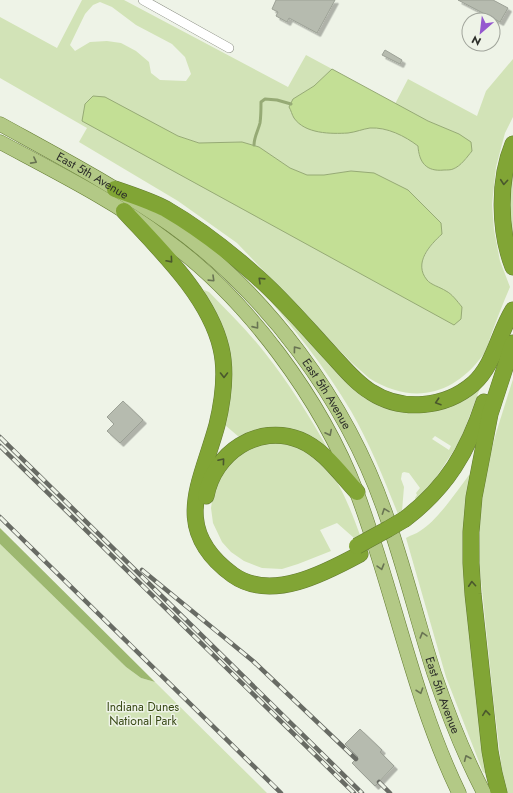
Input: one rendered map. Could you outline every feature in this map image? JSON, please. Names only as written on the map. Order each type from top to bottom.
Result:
[{"type":"highway","points":[[513,144],[505,173],[502,200],[509,258],[513,267]]},
{"type":"highway","points":[[116,189],[165,209],[217,244],[255,274],[354,378],[371,392],[386,400],[406,405],[429,405],[459,393],[473,384],[484,372],[493,357],[507,320],[513,310]]},
{"type":"highway","points":[[124,211],[170,260],[189,285],[210,319],[221,347],[224,374],[222,400],[217,426],[199,481],[195,511],[197,528],[202,541],[213,558],[222,567],[235,576],[250,583],[266,586],[294,584],[313,577],[359,550],[388,529],[406,523],[434,506],[463,472],[490,414]]},
{"type":"highway","points":[[499,793],[490,751],[471,563],[471,532],[474,497],[490,414],[493,388],[513,317]]},
{"type":"highway","points":[[406,523],[433,495],[455,467],[466,449],[513,343]]},
{"type":"highway","points":[[357,492],[332,464],[316,449],[301,440],[284,436],[269,435],[252,439],[236,447],[224,458],[214,471],[208,484],[205,511],[211,537],[219,549],[240,567],[266,576],[279,576],[308,569],[359,550]]},
{"type":"main road","name":"East 5th Avenue","points":[[0,124],[116,189],[170,225],[201,248],[237,281],[266,311],[321,383],[358,448],[385,510],[434,673],[454,727],[484,793]]},
{"type":"main road","name":"East 5th Avenue","points":[[0,142],[82,186],[124,211],[167,240],[230,296],[254,323],[283,360],[325,425],[357,492],[380,561],[399,628],[434,733],[459,793]]},
{"type":"street","points":[[142,0],[229,48]]},
{"type":"green space","points":[[82,0],[124,0],[288,87],[306,55],[332,69],[314,86],[293,99],[348,133],[362,129],[377,128],[396,133],[418,146],[419,156],[454,169],[464,161],[472,151],[459,134],[428,121],[395,104],[408,79],[477,116],[486,91],[513,59],[513,117],[505,133],[496,167],[492,204],[494,230],[500,261],[510,287],[483,355],[459,380],[431,392],[401,392],[369,378],[351,362],[237,243],[178,201],[79,142],[87,128],[0,78],[0,17],[57,48]],"holes":[[[100,2],[112,7],[136,25],[172,44],[185,57],[191,74],[186,81],[160,80],[151,73],[149,62],[136,51],[121,43],[107,41],[90,42],[75,51],[70,45],[85,14],[93,5]],[[85,104],[142,118],[178,136],[199,143],[242,142],[259,147],[290,168],[307,175],[324,175],[351,171],[442,234],[428,250],[422,263],[421,269],[423,275],[431,283]]]},
{"type":"green space","points":[[513,163],[513,251],[507,198]]},
{"type":"green space","points":[[260,289],[347,377],[403,408],[482,383],[460,441],[433,482],[416,500],[416,493],[420,488],[409,473],[402,473],[401,479],[404,487],[402,511],[398,514],[371,449],[351,411],[319,363]],"holes":[[[435,436],[451,446],[449,450],[432,439]]]},
{"type":"green space","points":[[204,290],[209,292],[231,314],[265,353],[299,400],[329,451],[267,428],[253,431],[239,437],[225,425],[229,403]]},
{"type":"green space","points":[[513,379],[513,793],[507,793],[502,771],[494,705],[479,561],[480,524],[484,479],[496,433]]},
{"type":"green space","points":[[265,442],[286,443],[299,446],[311,452],[321,461],[338,483],[360,535],[354,538],[337,523],[320,530],[331,551],[282,569],[262,568],[244,561],[231,552],[222,542],[213,523],[211,508],[217,479],[237,456]]},
{"type":"green space","points":[[469,475],[472,476],[487,774],[483,772],[446,677],[406,538],[418,532],[433,520]]},
{"type":"green space","name":"Indiana Dunes National Park","points":[[0,544],[126,667],[141,678],[155,682],[267,793],[0,793]]},
{"type":"shaded area","points":[[332,69],[428,121],[459,134],[471,142],[472,151],[456,168],[450,170],[438,170],[428,168],[425,165],[420,157],[418,146],[402,136],[383,129],[370,128],[348,133],[326,133],[311,130],[305,127],[294,118],[289,107],[293,99],[314,86]]},
{"type":"shaded area","points":[[93,96],[105,97],[178,136],[199,143],[242,142],[259,147],[290,168],[307,175],[324,175],[351,171],[374,173],[408,190],[441,223],[442,234],[428,249],[422,261],[423,274],[433,285],[448,292],[462,307],[461,319],[454,325],[82,121],[85,104]]},
{"type":"shaded area","points":[[0,528],[155,682],[141,678],[126,667],[0,544]]},
{"type":"building","points":[[276,0],[335,0],[317,33],[289,18],[287,22],[276,16],[278,12],[272,9]]},
{"type":"building","points":[[458,0],[493,0],[508,8],[501,20],[501,12],[481,12]]},
{"type":"building","points":[[385,50],[402,60],[400,64],[382,55]]},
{"type":"building","points":[[123,401],[143,420],[120,443],[107,431],[114,424],[107,417]]},
{"type":"building","points":[[360,729],[382,750],[380,752],[394,766],[375,786],[352,763],[358,757],[345,744]]},
{"type":"waterway","points":[[254,145],[260,123],[261,102],[265,99],[277,100],[291,104]]},
{"type":"railway","points":[[0,437],[362,793]]},
{"type":"railway","points":[[0,446],[354,793]]},
{"type":"railway","points":[[0,517],[281,793]]},
{"type":"railway","points":[[142,570],[253,661],[356,759]]},
{"type":"railway","points":[[379,782],[390,793]]}]
